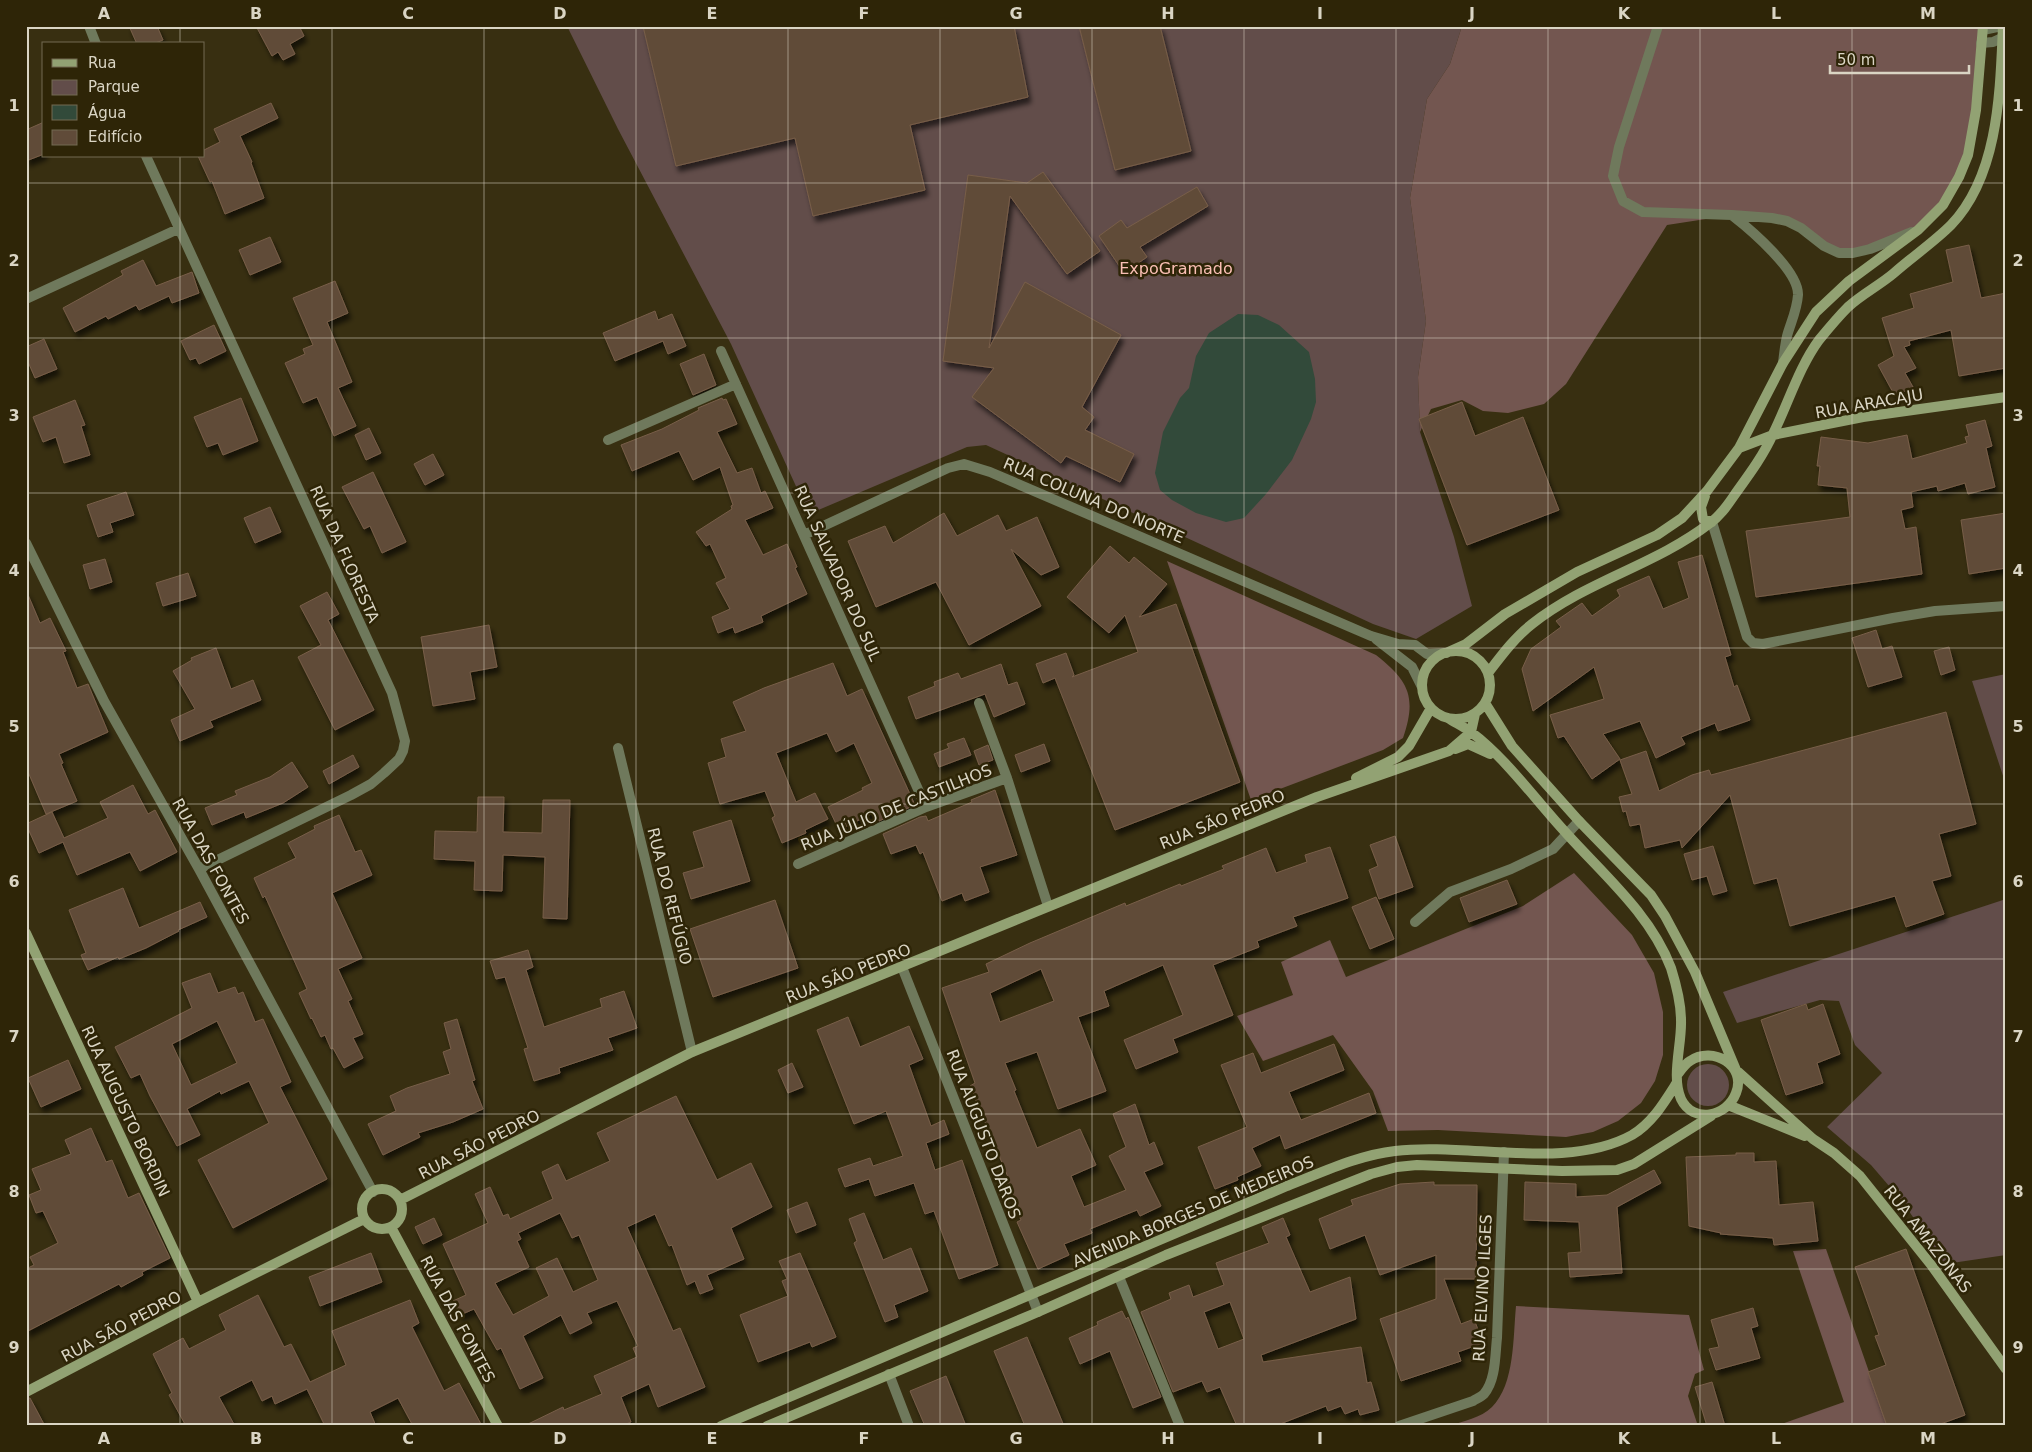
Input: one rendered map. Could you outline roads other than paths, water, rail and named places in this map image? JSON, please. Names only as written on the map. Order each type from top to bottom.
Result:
[{"type":"main road","points":[[1488,673],[1509,646],[1538,620],[1590,588],[1675,546],[1712,522],[1729,503],[1773,435],[1793,388],[1818,341],[1849,307],[1885,281],[1951,225],[1972,197],[1985,168],[1995,123],[2004,44],[2002,26]]},
{"type":"main road","points":[[1475,714],[1459,719],[1448,718],[1431,708],[1425,698],[1422,686],[1423,675],[1429,664],[1434,659],[1466,644],[1506,614],[1577,572],[1657,535],[1682,518],[1707,491],[1740,448],[1783,363],[1816,312],[1849,281],[1918,230],[1943,205],[1959,177],[1968,155],[1976,110],[1983,28]]},
{"type":"main road","name":"RUA ARACAJU","points":[[1740,448],[1773,435],[1863,418],[2006,397]]},
{"type":"main road","points":[[1707,491],[1700,513],[1703,519],[1712,522]]},
{"type":"main road","points":[[1446,653],[1462,651],[1470,654],[1478,659],[1488,673],[1490,688],[1485,702],[1475,714],[1472,732]]},
{"type":"main road","points":[[1485,702],[1512,746],[1579,821],[1651,896],[1665,916],[1695,972],[1736,1070],[1738,1085],[1736,1094],[1728,1106],[1711,1116],[1696,1114],[1688,1109],[1681,1100],[1676,1079],[1690,1060],[1702,1056],[1715,1056],[1726,1060],[1736,1070],[1813,1139]]},
{"type":"main road","name":"RUA SÃO PEDRO","points":[[1317,797],[1398,757],[1409,746],[1431,708]]},
{"type":"main road","name":"AVENIDA BORGES DE MEDEIROS","points":[[721,1426],[737,1422],[803,1390],[1286,1186],[1370,1156],[1395,1151],[1421,1149],[1558,1153],[1599,1148],[1633,1134],[1659,1111],[1676,1079],[1681,1020],[1670,968],[1655,936],[1636,910],[1500,759],[1472,732],[1448,718]]},
{"type":"main road","name":"RUA SÃO PEDRO","points":[[400,1200],[692,1052],[1317,797],[1449,751],[1472,732]]},
{"type":"main road","points":[[1449,751],[1468,744],[1500,759]]},
{"type":"main road","name":"RUA AUGUSTO BORDIN","points":[[26,932],[198,1302]]},
{"type":"main road","points":[[1728,1106],[1813,1139]]},
{"type":"main road","name":"AVENIDA BORGES DE MEDEIROS","points":[[767,1426],[1166,1256],[1371,1174],[1396,1167],[1417,1165],[1562,1171],[1617,1170],[1634,1164],[1711,1116]]},
{"type":"main road","name":"RUA AMAZONAS","points":[[1813,1139],[1834,1152],[1860,1176],[1932,1266],[2006,1369]]},
{"type":"main road","points":[[1286,1186],[1293,1204]]},
{"type":"main road","points":[[385,1189],[396,1195],[400,1200],[402,1212],[396,1223],[391,1227],[379,1229],[373,1227],[364,1219],[362,1206],[364,1200],[373,1192],[385,1189]]},
{"type":"main road","name":"RUA SÃO PEDRO","points":[[26,1392],[198,1302],[364,1219]]},
{"type":"main road","name":"RUA DAS FONTES","points":[[391,1227],[498,1426]]},
{"type":"main road","points":[[1159,1239],[1166,1256]]},
{"type":"main road","points":[[803,1390],[809,1408]]},
{"type":"street","points":[[88,26],[95,42]]},
{"type":"street","points":[[1658,26],[1619,147],[1613,176],[1623,201],[1643,212],[1732,215],[1787,221],[1801,228],[1824,246],[1839,253],[1870,249],[1918,230]]},
{"type":"street","points":[[1983,28],[2002,26]]},
{"type":"street","points":[[1981,43],[2004,44]]},
{"type":"street","name":"RUA DA FLORESTA","points":[[147,158],[392,693],[405,741],[404,751],[399,759],[371,784],[199,869]]},
{"type":"street","points":[[1732,215],[1755,233],[1780,260],[1792,277],[1798,292],[1783,363]]},
{"type":"street","points":[[26,299],[178,229]]},
{"type":"street","name":"RUA SALVADOR DO SUL","points":[[721,351],[926,807]]},
{"type":"street","points":[[608,440],[736,384]]},
{"type":"street","name":"RUA COLUNA DO NORTE","points":[[804,535],[948,468],[964,464],[990,472],[1371,636],[1398,644],[1415,645],[1427,654],[1446,653]]},
{"type":"street","points":[[1712,522],[1746,637],[1753,643],[1763,644],[1935,611],[2006,606]]},
{"type":"street","name":"RUA DAS FONTES","points":[[26,543],[104,701],[199,869],[373,1192]]},
{"type":"street","name":"RUA COLUNA DO NORTE","points":[[1371,636],[1412,667],[1422,686]]},
{"type":"street","points":[[979,703],[1007,778],[1048,906]]},
{"type":"street","name":"RUA DO REFÚGIO","points":[[618,748],[692,1052]]},
{"type":"street","name":"RUA JÚLIO DE CASTILHOS","points":[[798,864],[926,807],[1007,778]]},
{"type":"street","points":[[1415,922],[1450,892],[1511,869],[1553,849],[1579,821]]},
{"type":"street","name":"RUA AUGUSTO DAROS","points":[[902,967],[1038,1312]]},
{"type":"street","name":"RUA ELVINO ILGES","points":[[1399,1426],[1473,1401],[1484,1394],[1490,1382],[1494,1368],[1497,1338],[1504,1152]]},
{"type":"street","points":[[1119,1277],[1180,1426]]},
{"type":"street","points":[[889,1374],[909,1426]]},
{"type":"water","points":[[1238,314],[1258,315],[1279,325],[1309,352],[1315,379],[1316,402],[1311,419],[1292,460],[1266,494],[1244,518],[1226,522],[1196,513],[1172,500],[1160,490],[1155,473],[1163,432],[1180,398],[1189,388],[1196,356],[1209,333]]},
{"type":"park label","name":"ExpoGramado","points":[[1176,268]]}]
